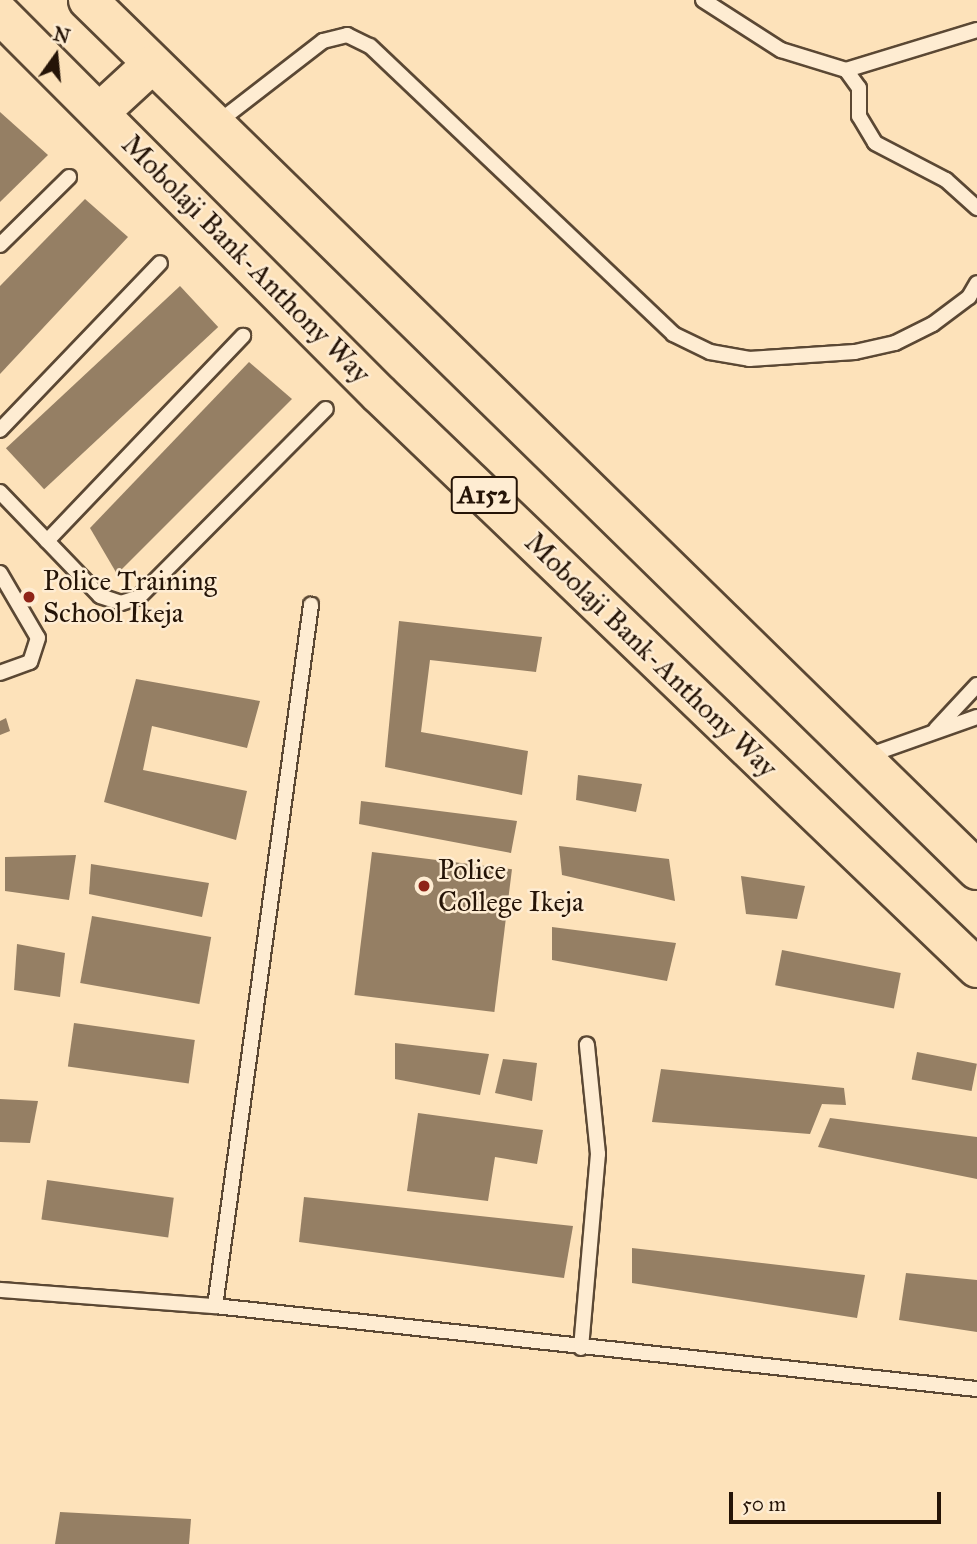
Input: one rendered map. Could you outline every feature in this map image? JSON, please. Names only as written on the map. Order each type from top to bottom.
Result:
[{"type":"main road","name":"A152","points":[[88,0],[151,65],[859,759],[977,870]]},
{"type":"main road","name":"Mobolaji Bank-Anthony Way","points":[[0,14],[379,394],[977,968]]},
{"type":"main road","points":[[100,112],[151,65]]},
{"type":"lane","points":[[703,0],[780,50],[846,70],[977,30]]},
{"type":"lane","points":[[213,126],[323,41],[347,35],[370,46],[673,334],[709,352],[749,359],[855,352],[895,343],[933,324],[969,297],[977,283]]},
{"type":"lane","points":[[846,70],[859,88],[859,116],[875,143],[946,180],[977,208]]},
{"type":"lane","points":[[0,245],[69,177]]},
{"type":"lane","points":[[0,429],[160,263]]},
{"type":"lane","points":[[47,541],[243,336]]},
{"type":"lane","points":[[0,492],[100,596],[121,603],[139,597],[326,409]]},
{"type":"lane","points":[[0,573],[38,638],[30,662],[0,673]]},
{"type":"lane","points":[[215,1306],[311,606]]},
{"type":"lane","points":[[933,733],[977,685]]},
{"type":"lane","points":[[859,759],[977,717]]},
{"type":"lane","points":[[581,1348],[598,1154],[587,1045]]},
{"type":"lane","points":[[0,1290],[215,1306],[581,1348],[977,1389]]},
{"type":"building","points":[[0,112],[48,155],[0,202]]},
{"type":"building","points":[[85,199],[128,237],[0,374],[0,286]]},
{"type":"building","points":[[180,286],[218,327],[44,489],[6,448]]},
{"type":"building","points":[[249,362],[292,399],[117,574],[90,528]]},
{"type":"building","points":[[399,621],[542,637],[536,672],[430,660],[421,732],[528,751],[522,795],[385,767]]},
{"type":"building","points":[[136,679],[260,701],[247,748],[152,726],[143,770],[247,791],[236,840],[104,802]]},
{"type":"building","points":[[6,718],[10,731],[0,735],[0,721]]},
{"type":"building","points":[[578,775],[642,784],[636,812],[576,800]]},
{"type":"building","points":[[361,801],[517,821],[511,853],[359,824]]},
{"type":"building","points":[[559,846],[669,859],[675,901],[562,875]]},
{"type":"building","points":[[372,852],[512,869],[494,1012],[354,995]]},
{"type":"building","points":[[76,855],[69,900],[5,891],[5,857]]},
{"type":"building","points":[[91,864],[209,883],[202,917],[89,894]]},
{"type":"building","points":[[741,876],[805,886],[797,919],[746,914]]},
{"type":"building","points":[[92,916],[211,937],[199,1004],[80,983]]},
{"type":"building","points":[[552,927],[676,943],[667,981],[552,960]]},
{"type":"building","points":[[17,944],[65,953],[60,997],[14,990]]},
{"type":"building","points":[[782,950],[901,973],[894,1008],[775,985]]},
{"type":"building","points":[[74,1023],[195,1040],[189,1084],[68,1067]]},
{"type":"building","points":[[395,1043],[489,1054],[480,1095],[395,1079]]},
{"type":"building","points":[[917,1052],[977,1064],[972,1091],[912,1079]]},
{"type":"building","points":[[503,1059],[537,1063],[532,1101],[495,1093]]},
{"type":"building","points":[[661,1069],[844,1088],[846,1105],[822,1104],[810,1134],[652,1122]]},
{"type":"building","points":[[0,1099],[38,1101],[30,1143],[0,1142]]},
{"type":"building","points":[[418,1113],[543,1130],[537,1164],[495,1157],[488,1201],[407,1191]]},
{"type":"building","points":[[830,1118],[977,1137],[977,1179],[818,1147]]},
{"type":"building","points":[[47,1180],[174,1198],[168,1237],[41,1220]]},
{"type":"building","points":[[304,1197],[573,1226],[564,1278],[299,1242]]},
{"type":"building","points":[[632,1248],[865,1275],[857,1318],[632,1283]]},
{"type":"building","points":[[906,1273],[977,1280],[977,1332],[899,1320]]},
{"type":"building","points":[[60,1512],[191,1519],[189,1544],[55,1544]]},
{"type":"place","name":"Police Training School Ikeja","points":[[29,597]]},
{"type":"place","name":"Police College Ikeja","points":[[424,886]]}]
